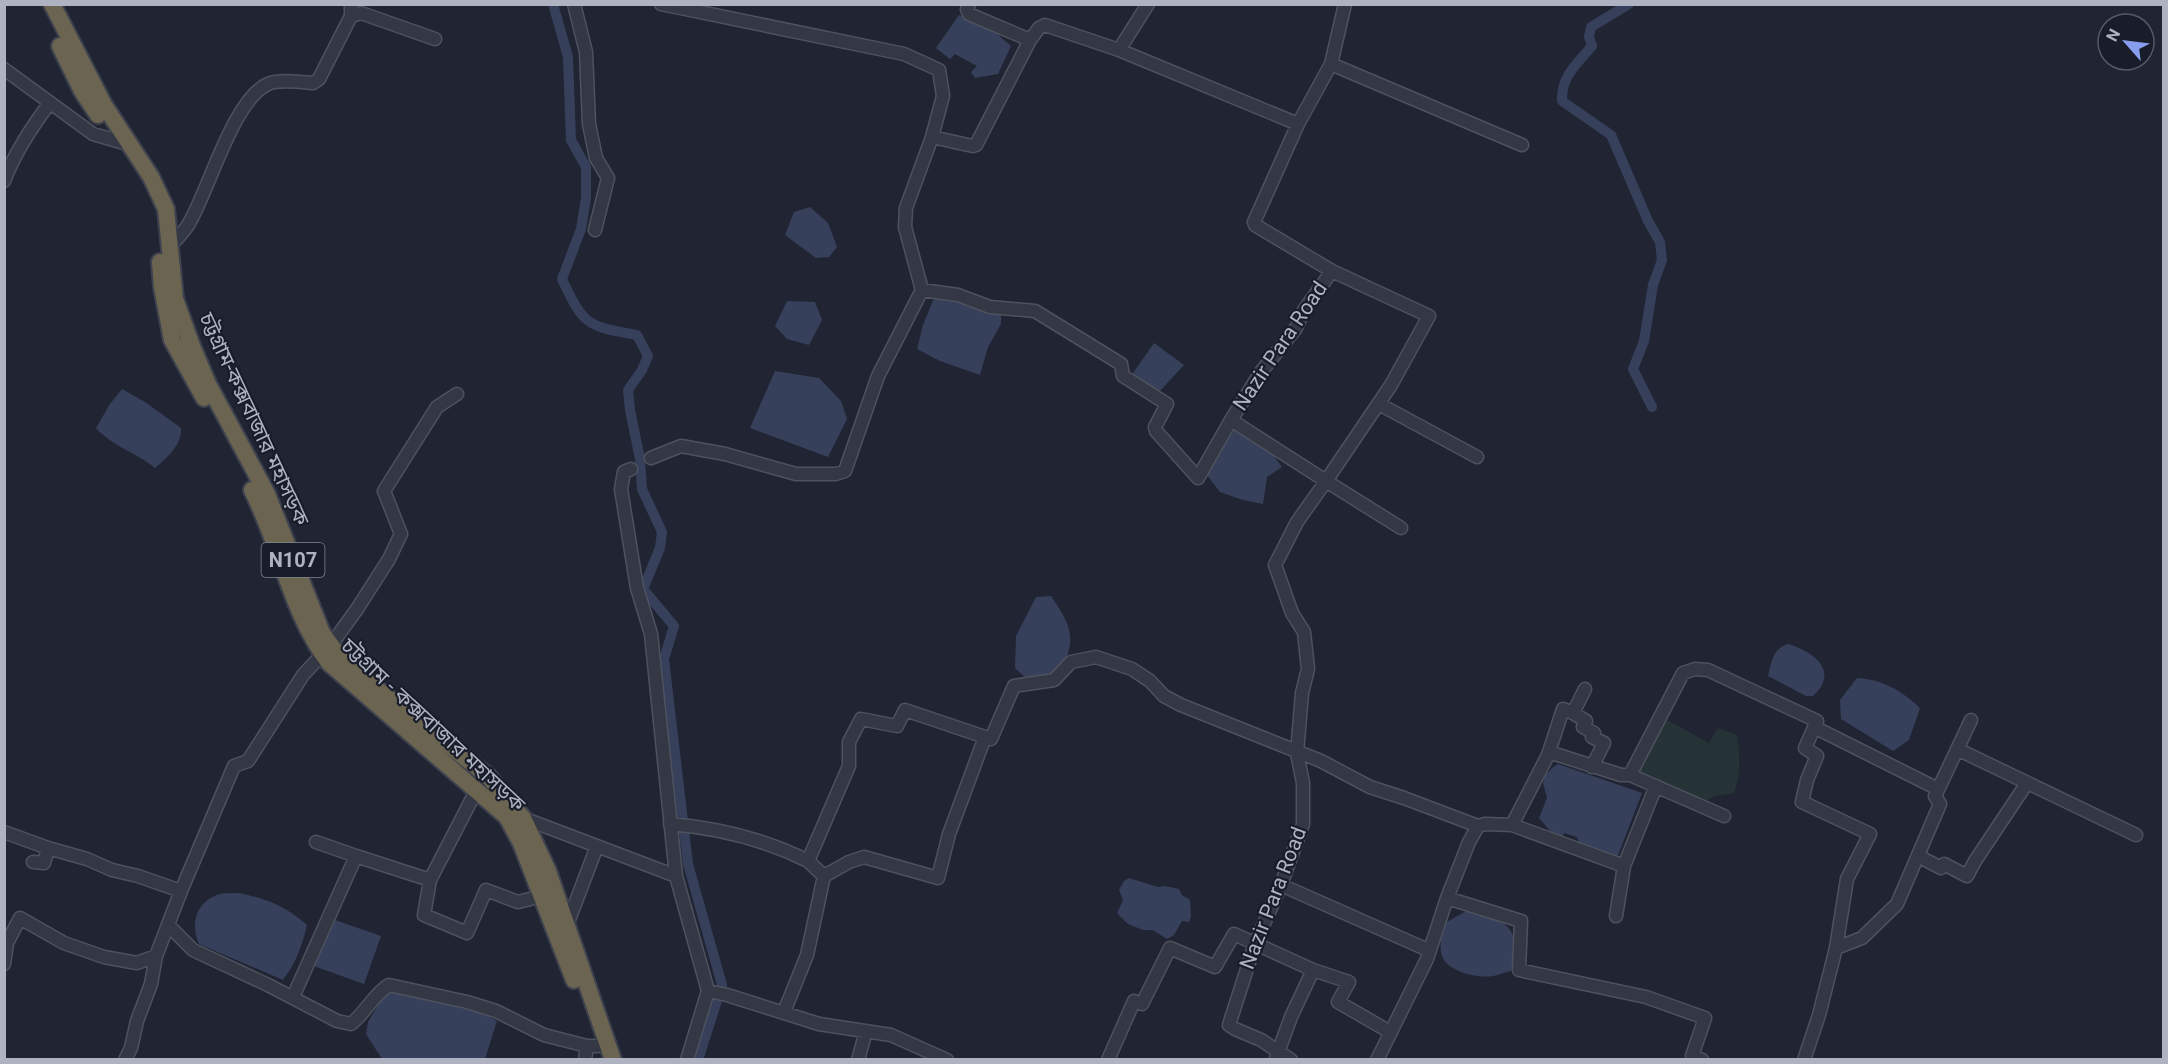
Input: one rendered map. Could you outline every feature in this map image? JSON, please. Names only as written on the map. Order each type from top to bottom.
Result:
[{"type":"highway","name":"চট্টগ্রাম - কক্সবাজার মহাসড়ক","points":[[41,4],[82,91],[123,143],[157,218],[162,287],[172,339],[258,501],[287,582],[314,642],[327,650],[329,663],[507,817],[522,843],[596,1050]]},
{"type":"highway","name":"চট্টগ্রাম-কক্সবাজার মহাসড়ক","points":[[52,4],[123,143],[151,177],[165,209],[175,299],[192,346],[208,384],[267,494],[327,650],[488,776],[524,818],[548,871],[613,1059]]},
{"type":"street","points":[[574,4],[586,52],[589,124],[597,158],[608,178],[595,230]]},
{"type":"street","points":[[651,458],[681,446],[724,454],[796,474],[836,474],[845,471],[878,376],[922,290],[905,227],[906,208],[932,137],[943,96],[939,70],[904,54],[661,4]]},
{"type":"street","points":[[969,4],[967,9],[969,14],[1030,40]]},
{"type":"street","points":[[1119,50],[1148,4]]},
{"type":"street","name":"Nazir Para Road","points":[[1291,1059],[1277,1056],[1261,1040],[1229,1025],[1255,944],[1281,885],[1303,824],[1303,783],[1297,753],[1302,693],[1308,669],[1304,632],[1292,613],[1275,565],[1297,522],[1326,481],[1231,420],[1261,372],[1296,328],[1304,310],[1332,270],[1254,222],[1298,124],[1331,64],[1345,4]]},
{"type":"street","points":[[170,246],[189,224],[210,174],[241,113],[257,90],[270,82],[313,83],[319,79],[351,10],[435,39]]},
{"type":"street","points":[[932,137],[976,145],[1030,40],[1039,28],[1045,25],[1119,50],[1298,124]]},
{"type":"street","points":[[1331,64],[1522,145]]},
{"type":"street","points":[[4,69],[93,134],[123,143]]},
{"type":"street","points":[[4,181],[12,161],[31,128],[50,104]]},
{"type":"street","points":[[1332,270],[1429,316],[1391,386],[1326,481],[1401,528]]},
{"type":"street","points":[[922,290],[958,295],[990,307],[1035,311],[1121,364],[1123,376],[1167,404],[1155,427],[1156,431],[1198,478],[1231,420]]},
{"type":"street","points":[[125,1059],[131,1048],[137,1021],[151,984],[156,956],[234,766],[248,761],[303,675],[327,650],[357,609],[398,544],[401,534],[384,491],[437,407],[457,394]]},
{"type":"street","points":[[1379,404],[1477,457]]},
{"type":"street","points":[[631,469],[624,472],[621,489],[637,588],[651,634],[676,876],[708,991],[687,1059]]},
{"type":"street","points":[[808,861],[849,766],[849,742],[861,719],[897,726],[905,710],[992,739],[1014,686],[1054,680],[1071,662],[1096,657],[1132,669],[1150,681],[1164,696],[1181,705],[1321,761],[1370,787],[1478,826],[1512,825],[1624,866]]},
{"type":"street","points":[[1630,775],[1683,673],[1695,669],[1708,670],[1817,721],[1805,748],[1817,756],[1802,802],[1870,834],[1847,879],[1836,948],[1819,1015],[1804,1059]]},
{"type":"street","points":[[1573,713],[1585,689]]},
{"type":"street","points":[[1512,825],[1548,755],[1563,709],[1586,721],[1583,726],[1594,733],[1592,737],[1604,743],[1592,767]]},
{"type":"street","points":[[1836,948],[1862,938],[1897,904],[1940,804],[1935,796],[1971,720]]},
{"type":"street","points":[[1814,727],[1938,789]]},
{"type":"street","points":[[784,1012],[807,955],[824,876],[849,862],[864,857],[938,878],[949,834],[985,737]]},
{"type":"street","points":[[1957,749],[2136,835]]},
{"type":"street","points":[[1548,755],[1555,754],[1592,767],[1621,775],[1630,775],[1724,816]]},
{"type":"street","points":[[1918,856],[1941,868],[1944,864],[1967,876],[2027,783]]},
{"type":"street","points":[[1616,916],[1624,866],[1656,786]]},
{"type":"street","points":[[476,791],[430,880],[424,915],[467,933],[486,890],[518,902],[542,896]]},
{"type":"street","points":[[524,818],[676,876]]},
{"type":"street","points":[[670,824],[714,829],[778,846],[808,861],[824,876]]},
{"type":"street","points":[[1377,1059],[1426,959],[1447,898],[1469,842],[1478,826]]},
{"type":"street","points":[[4,832],[87,859],[112,870],[138,876],[181,891]]},
{"type":"street","points":[[316,842],[430,880]]},
{"type":"street","points":[[567,926],[597,846]]},
{"type":"street","points":[[33,862],[44,863],[48,848]]},
{"type":"street","points":[[293,997],[356,856]]},
{"type":"street","points":[[1281,885],[1428,950]]},
{"type":"street","points":[[1447,898],[1521,921],[1519,970],[1646,997],[1705,1018],[1692,1056],[1702,1059]]},
{"type":"street","points":[[4,964],[7,943],[20,918],[64,943],[104,957],[137,963],[156,956]]},
{"type":"street","points":[[168,925],[194,950],[293,997],[337,1021],[351,1024],[361,1016],[381,989],[389,985],[405,987],[496,1011],[544,1035],[596,1050]]},
{"type":"street","points":[[1108,1059],[1134,1001],[1142,1004],[1170,948],[1215,967],[1234,934],[1313,970],[1349,982],[1338,1002],[1390,1032]]},
{"type":"street","points":[[1277,1056],[1291,1017],[1313,970]]},
{"type":"street","points":[[708,991],[727,994],[819,1024],[891,1035],[947,1059]]},
{"type":"street","points":[[858,1059],[866,1031]]},
{"type":"street","points":[[585,1059],[596,1050]]},
{"type":"shaded area","points":[[1665,719],[1709,743],[1718,728],[1737,735],[1739,764],[1734,793],[1715,796],[1702,802],[1637,772]]},
{"type":"water","points":[[959,15],[987,25],[1011,46],[998,74],[975,78],[971,72],[977,66],[955,54],[950,59],[936,48]]},
{"type":"water","points":[[810,207],[828,223],[837,247],[829,257],[816,258],[785,235],[794,212]]},
{"type":"water","points":[[934,298],[954,299],[1001,314],[1001,324],[988,347],[980,375],[940,361],[917,349],[923,325]]},
{"type":"water","points":[[787,301],[815,302],[822,320],[809,345],[787,339],[775,326]]},
{"type":"water","points":[[1154,343],[1184,365],[1157,394],[1131,376]]},
{"type":"water","points":[[775,371],[819,378],[841,401],[847,419],[828,457],[750,428]]},
{"type":"water","points":[[122,389],[145,402],[181,428],[176,445],[155,468],[109,440],[96,428]]},
{"type":"water","points":[[1236,427],[1270,451],[1282,467],[1267,477],[1263,504],[1220,492],[1206,474]]},
{"type":"water","points":[[1051,596],[1068,625],[1070,643],[1068,652],[1058,675],[1026,678],[1015,668],[1016,636],[1036,597]]},
{"type":"water","points":[[1788,644],[1807,652],[1822,666],[1823,682],[1813,696],[1806,696],[1768,676],[1776,653]]},
{"type":"water","points":[[1857,678],[1891,687],[1920,708],[1909,740],[1893,751],[1841,719],[1840,700]]},
{"type":"water","points":[[1558,764],[1642,793],[1617,858],[1580,845],[1577,837],[1564,833],[1562,837],[1550,831],[1539,818],[1547,798],[1543,783],[1545,776]]},
{"type":"water","points":[[1129,878],[1158,887],[1179,889],[1182,895],[1190,900],[1189,922],[1182,921],[1174,935],[1167,939],[1153,930],[1143,930],[1128,924],[1117,913],[1123,900],[1119,890],[1124,881]]},
{"type":"water","points":[[239,893],[275,904],[307,925],[298,954],[283,980],[199,944],[195,921],[200,908],[212,897]]},
{"type":"water","points":[[1466,911],[1491,917],[1508,928],[1513,935],[1515,945],[1515,957],[1511,971],[1487,977],[1479,976],[1456,970],[1445,961],[1441,944],[1445,923]]},
{"type":"water","points":[[335,920],[381,936],[364,984],[314,966]]},
{"type":"water","points":[[394,990],[487,1015],[497,1021],[485,1059],[382,1059],[366,1034],[368,1022],[386,992]]},
{"type":"waterway","points":[[553,4],[568,57],[571,140],[586,167],[586,198],[581,229],[562,279],[582,315],[597,326],[637,335],[648,356],[642,370],[628,390],[640,459],[642,489],[662,532],[660,548],[643,589],[674,626],[664,659],[688,864],[722,985],[698,1060]]},
{"type":"waterway","points":[[1629,4],[1591,27],[1589,37],[1592,46],[1567,77],[1562,92],[1562,101],[1611,135],[1648,221],[1660,242],[1662,260],[1653,285],[1644,341],[1633,369],[1652,407]]}]
